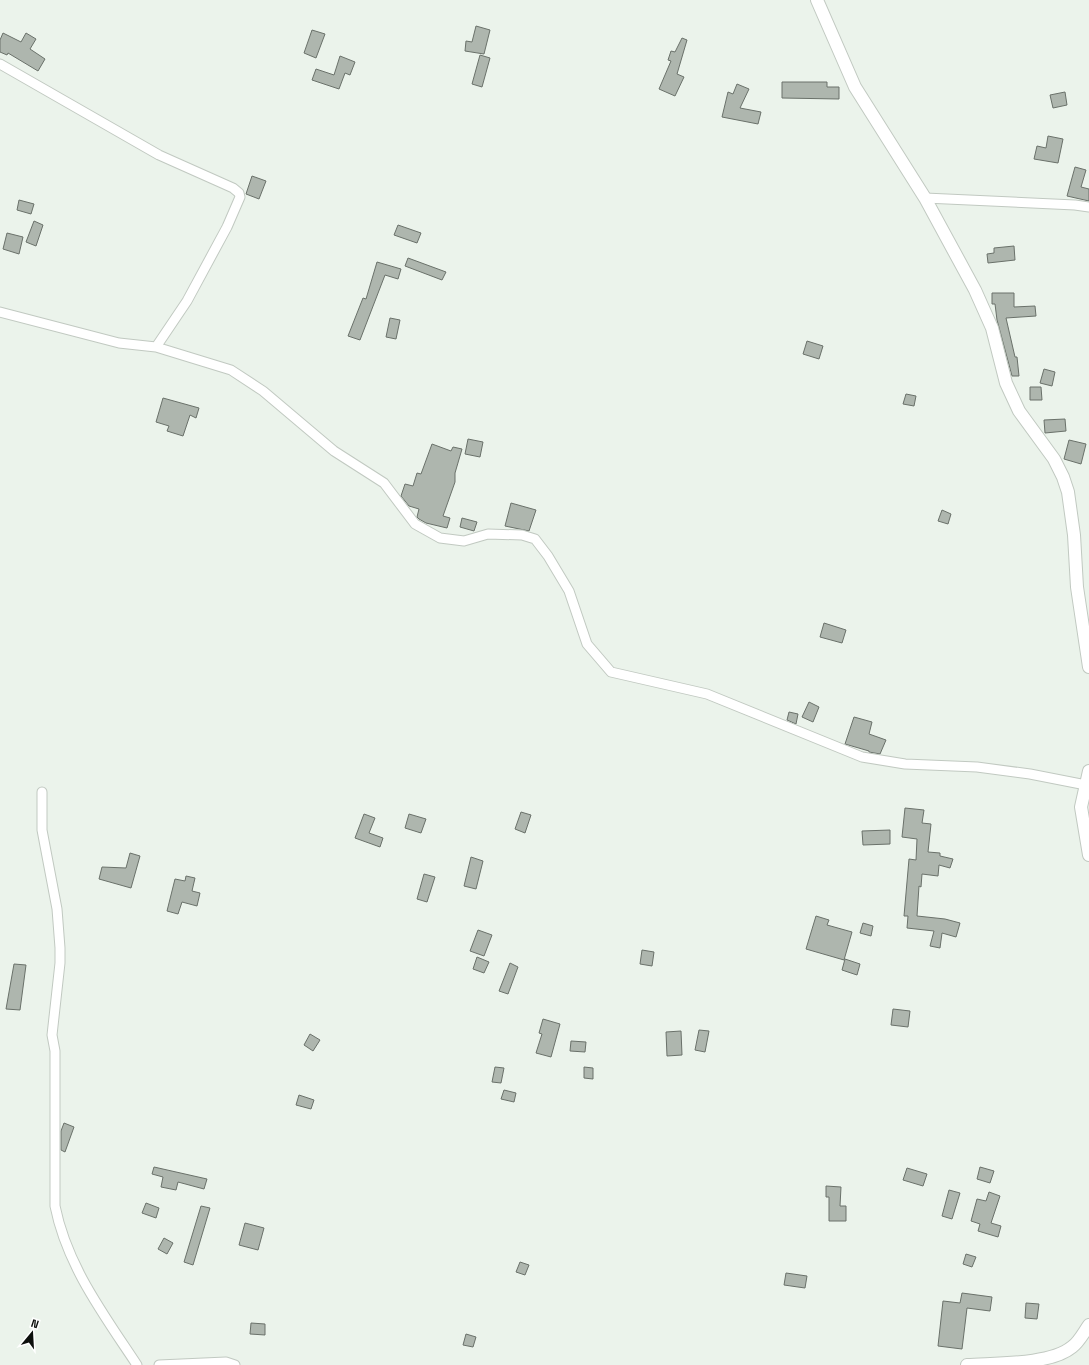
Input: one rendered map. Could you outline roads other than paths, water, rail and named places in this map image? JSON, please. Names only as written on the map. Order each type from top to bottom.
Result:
[{"type":"street","points":[[817,0],[856,87],[925,198],[975,290],[992,328],[1006,383],[1019,411],[1054,459],[1063,477],[1068,492],[1072,521],[1077,587],[1089,667]]},
{"type":"street","points":[[0,64],[159,155],[233,188],[239,193],[240,197],[227,227],[187,300],[156,347]]},
{"type":"street","points":[[925,198],[1075,205],[1089,207]]},
{"type":"street","points":[[0,312],[119,343],[156,347],[231,370],[263,391],[334,451],[384,483],[415,524],[440,538],[464,541],[488,534],[522,535],[535,539],[548,556],[569,591],[587,644],[611,672],[708,694],[862,757],[905,764],[977,767],[1030,774],[1086,785]]},
{"type":"street","points":[[1089,771],[1081,807],[1089,855]]},
{"type":"street","points":[[42,792],[42,830],[57,909],[60,948],[60,963],[52,1035],[55,1051],[55,1206],[59,1226],[77,1268],[91,1294],[137,1365]]},
{"type":"street","points":[[967,1365],[1036,1361],[1064,1352],[1073,1346],[1089,1325]]},
{"type":"street","points":[[159,1365],[226,1362],[235,1365]]}]
